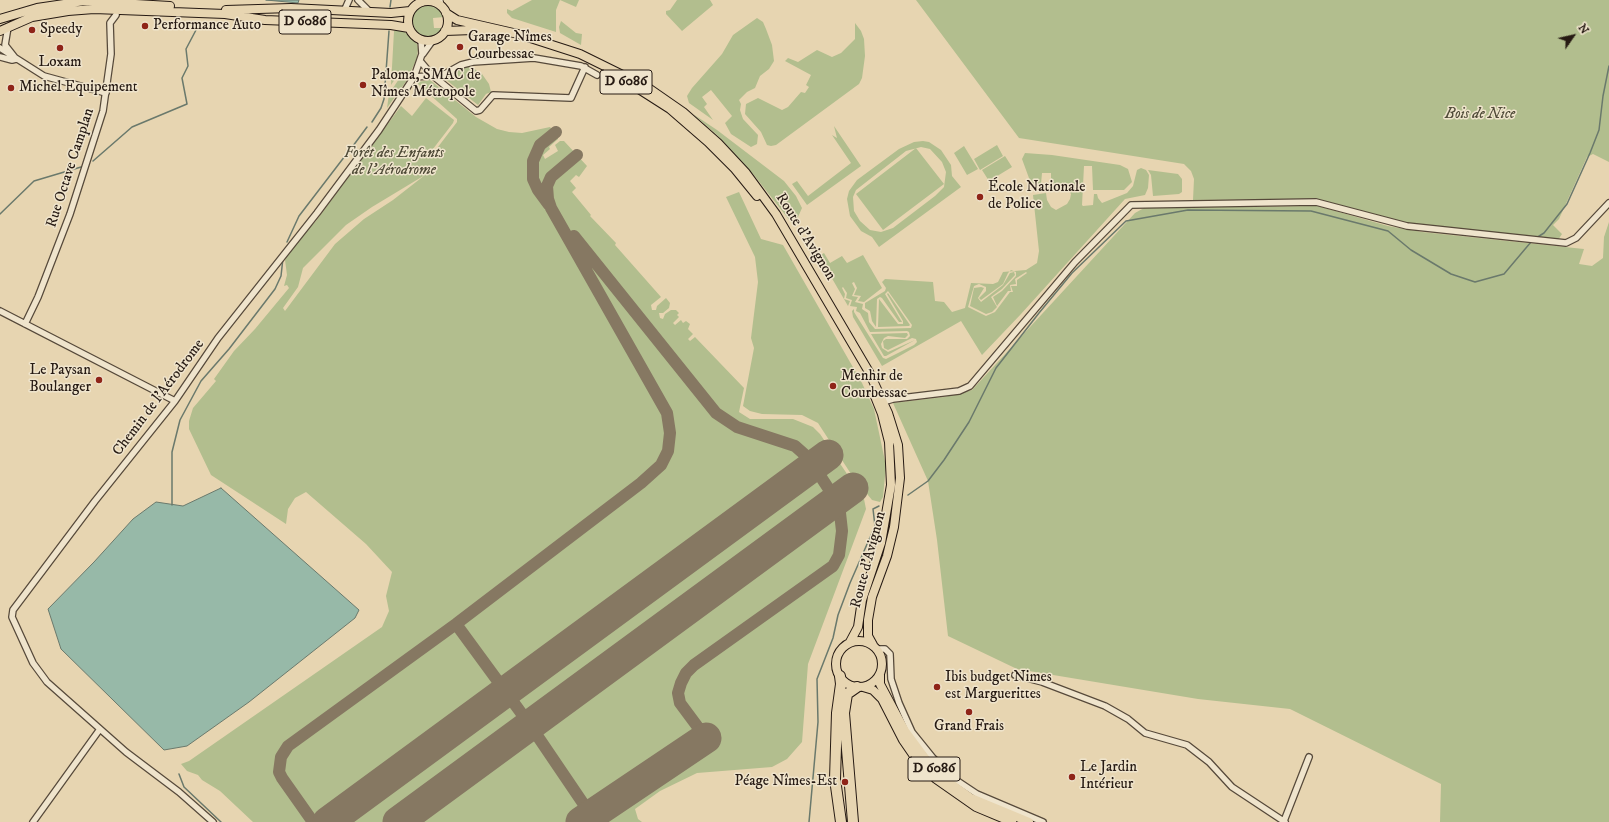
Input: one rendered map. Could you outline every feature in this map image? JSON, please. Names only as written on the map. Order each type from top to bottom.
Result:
[{"type":"highway","points":[[840,676],[841,684],[837,713],[835,774],[841,822]]},
{"type":"highway","points":[[852,822],[844,713],[847,694],[860,687]]},
{"type":"main road","name":"D 6086","points":[[0,19],[50,5],[84,1],[246,10],[291,8],[345,9],[391,13],[410,11]]},
{"type":"main road","points":[[423,1],[439,3],[446,13],[447,25],[445,31],[440,37],[433,40],[421,40],[414,35],[409,28],[408,20],[410,11],[423,1]]},
{"type":"main road","name":"D 6086","points":[[0,31],[32,17],[94,9],[225,14],[264,20],[391,25],[409,28]]},
{"type":"main road","name":"Route d'Avignon","points":[[446,13],[457,20],[537,39],[594,60],[647,87],[682,112],[706,132],[746,173],[776,214],[850,338],[883,402],[898,445],[900,478],[891,540],[869,613],[868,632],[870,640],[875,647]]},
{"type":"main road","name":"Route d'Avignon","points":[[445,31],[473,30],[506,36],[546,47],[580,60],[634,86],[670,110],[708,142],[739,174],[769,213],[797,257],[866,377],[879,405],[887,435],[891,465],[888,512],[879,549],[862,600],[858,627],[850,642]]},
{"type":"main road","points":[[862,640],[875,647],[883,662],[880,675],[873,683],[860,687],[849,685],[840,676],[837,670],[837,656],[850,642],[862,640]]},
{"type":"main road","name":"D 6086","points":[[880,675],[880,684],[905,730],[931,766],[950,783],[971,798],[1029,822]]},
{"type":"main road","name":"D 6086","points":[[860,687],[873,690],[882,699],[903,740],[920,762],[936,779],[976,807],[1012,822]]},
{"type":"street","points":[[345,9],[349,0]]},
{"type":"street","points":[[358,0],[369,11]]},
{"type":"street","name":"Rue Octave Camplan","points":[[25,324],[38,297],[70,214],[103,111],[111,54],[110,23],[116,15]]},
{"type":"street","points":[[8,27],[5,45],[16,59]]},
{"type":"street","name":"Chemin de l'Aérodrome","points":[[213,822],[179,792],[126,752],[47,682],[33,663],[12,617],[13,610],[95,501],[175,401],[218,338],[370,141],[414,77],[421,62],[421,40]]},
{"type":"street","points":[[422,54],[433,40]]},
{"type":"street","points":[[0,48],[44,76],[106,93]]},
{"type":"street","points":[[0,57],[12,60],[16,59]]},
{"type":"street","points":[[414,77],[443,75],[461,65],[473,62],[517,58],[542,58],[585,68],[597,75]]},
{"type":"street","points":[[421,62],[432,75],[477,112],[493,95],[572,98],[585,68]]},
{"type":"street","points":[[883,402],[893,399],[959,391],[970,386],[1074,262],[1131,204],[1316,202],[1407,226],[1566,243],[1576,238],[1609,203]]},
{"type":"street","points":[[0,311],[175,401]]},
{"type":"street","points":[[875,647],[885,649],[890,654],[891,679],[898,703],[912,732],[933,758],[956,780],[977,794],[1043,822]]},
{"type":"street","points":[[1015,675],[1042,682],[1105,706],[1128,719],[1142,732],[1181,742],[1190,746],[1209,762],[1232,786],[1285,822],[1309,757]]},
{"type":"street","points":[[33,822],[100,729]]},
{"type":"green space","points":[[532,0],[560,0],[556,10],[556,32],[512,18],[507,13],[507,9],[512,11]]},
{"type":"green space","points":[[560,0],[579,0],[576,7]]},
{"type":"green space","points":[[677,0],[710,0],[713,5],[682,31],[666,14],[666,11],[670,10]]},
{"type":"green space","name":"Bois de Nice","points":[[916,0],[1609,0],[1609,162],[1593,154],[1587,157],[1559,219],[1553,225],[1562,234],[1558,240],[1415,225],[1317,199],[1193,200],[1194,179],[1191,171],[1184,164],[1019,138]]},
{"type":"green space","points":[[428,5],[438,8],[444,17],[433,18],[434,28],[443,28],[436,36],[430,37],[420,35],[416,32],[412,22],[412,17],[418,8]]},
{"type":"green space","points":[[757,18],[763,22],[766,29],[772,45],[774,61],[769,69],[760,76],[755,88],[747,92],[739,100],[743,119],[758,135],[757,144],[751,147],[731,134],[725,123],[732,116],[711,90],[702,97],[707,104],[704,107],[713,120],[689,103],[687,96],[692,88],[722,54],[733,35]]},
{"type":"green space","points":[[561,21],[576,33],[582,34],[581,45],[560,33],[559,27]]},
{"type":"green space","points":[[855,23],[861,31],[864,39],[865,56],[862,78],[859,84],[776,145],[767,145],[761,132],[745,114],[746,104],[758,98],[782,110],[788,107],[801,92],[805,93],[809,87],[806,85],[811,75],[785,61],[788,58],[798,62],[817,50],[832,57],[841,53],[855,39]]},
{"type":"green space","points":[[394,31],[404,31],[417,44],[418,49],[417,58],[407,80],[387,108],[389,94],[399,79],[397,76],[391,85]]},
{"type":"green space","points":[[463,66],[473,68],[482,74],[489,84],[491,92],[486,94],[478,105],[445,79]]},
{"type":"green space","name":"Forêt des Enfants de l'Aérodrome","points":[[430,80],[476,117],[497,129],[522,133],[550,127],[558,136],[558,139],[543,155],[545,159],[558,151],[555,145],[560,141],[564,141],[587,166],[579,177],[576,175],[570,181],[576,188],[572,192],[591,215],[590,216],[616,243],[615,245],[661,297],[651,305],[652,310],[656,310],[657,306],[666,298],[670,303],[669,308],[663,313],[659,313],[660,318],[663,319],[665,314],[671,310],[676,310],[679,313],[677,315],[679,317],[673,323],[675,325],[681,320],[683,323],[686,321],[690,324],[688,329],[693,334],[688,339],[690,341],[695,337],[744,388],[739,412],[750,419],[793,419],[813,427],[820,434],[864,499],[866,509],[808,664],[802,742],[787,759],[772,767],[697,773],[660,791],[635,809],[638,819],[642,822],[253,822],[220,791],[202,780],[198,775],[187,771],[181,764],[189,761],[382,627],[389,611],[386,596],[392,572],[366,544],[306,492],[295,498],[288,509],[286,524],[211,475],[189,429],[189,421],[193,408],[216,381],[214,379],[234,351],[255,329],[289,288],[287,285],[284,286],[287,275],[285,260],[289,250],[316,221],[401,106],[412,116],[426,98],[454,120],[433,149],[437,153],[440,149],[438,147],[457,122],[457,119],[418,84],[418,82]],"holes":[[[425,175],[393,200],[364,219],[335,244],[285,311],[283,308],[298,287],[303,268],[346,225],[372,207]]]},
{"type":"green space","points":[[693,114],[717,130],[784,181],[796,196],[802,208],[794,226],[753,174],[717,135]]},
{"type":"green space","points":[[834,126],[861,166],[807,205],[792,184],[797,181],[808,196],[851,163],[832,135],[837,138]]},
{"type":"green space","points":[[914,142],[929,142],[941,150],[951,165],[952,176],[961,187],[879,247],[872,237],[861,231],[850,216],[847,199],[849,191],[857,180],[899,149]],"holes":[[[921,147],[930,149],[942,162],[946,172],[944,187],[935,196],[893,228],[881,232],[870,230],[860,221],[854,211],[853,197],[856,190],[906,151]]]},
{"type":"green space","points":[[997,145],[1003,156],[980,170],[974,159]]},
{"type":"green space","points":[[964,146],[978,169],[967,175],[954,153]]},
{"type":"green space","points":[[916,148],[944,184],[883,230],[856,194]]},
{"type":"green space","points":[[1025,153],[1052,155],[1120,165],[1128,169],[1132,182],[1124,190],[1093,190],[1092,166],[1084,166],[1083,206],[1093,205],[1094,194],[1097,194],[1102,203],[1127,193],[1133,186],[1137,170],[1141,168],[1146,170],[1149,175],[1148,188],[1145,195],[1125,199],[982,355],[961,321],[882,366],[853,317],[852,311],[854,309],[854,312],[883,358],[886,359],[914,345],[917,342],[916,339],[912,338],[888,350],[884,348],[883,341],[886,339],[907,339],[910,336],[909,332],[870,332],[860,313],[856,311],[857,307],[850,306],[852,300],[846,298],[847,293],[843,287],[842,288],[845,294],[844,299],[850,301],[848,306],[819,256],[824,253],[830,263],[842,256],[847,263],[863,255],[882,288],[864,302],[858,301],[861,296],[854,295],[857,288],[854,282],[852,283],[855,289],[852,296],[858,297],[855,302],[863,304],[862,309],[868,313],[869,322],[875,329],[911,328],[912,325],[888,291],[885,294],[902,322],[899,322],[880,297],[877,299],[876,327],[872,321],[870,311],[865,308],[865,303],[885,291],[886,288],[882,282],[885,279],[933,282],[935,301],[944,302],[952,312],[965,308],[971,283],[993,284],[998,282],[1003,272],[1010,271],[1003,284],[981,300],[979,298],[986,291],[986,287],[979,284],[974,286],[968,307],[986,316],[995,312],[1010,292],[1013,292],[1011,286],[1017,286],[1017,280],[1027,273],[1026,272],[1015,279],[1016,284],[1010,285],[1011,291],[1008,291],[997,306],[993,297],[1002,291],[1016,276],[1016,272],[1014,271],[1026,270],[1037,263],[1039,251],[1033,195],[1046,193],[1047,200],[1051,207],[1056,210],[1067,204],[1071,194],[1065,185],[1051,183],[1051,173],[1042,173],[1041,184],[1035,184],[1033,189],[1022,159]]},
{"type":"green space","points":[[1005,156],[1012,167],[989,181],[982,170]]},
{"type":"green space","points":[[1148,170],[1178,174],[1182,179],[1182,192],[1179,194],[1153,196],[1151,175]]},
{"type":"green space","points":[[739,192],[761,239],[783,245],[862,383],[874,409],[886,466],[883,497],[880,502],[872,500],[851,474],[818,423],[802,415],[762,414],[750,411],[743,406],[754,348],[751,338],[758,282],[755,257],[726,197]]},
{"type":"green space","points":[[1318,206],[1388,226],[1422,232],[1584,249],[1579,264],[1592,266],[1603,258],[1604,237],[1609,222],[1609,822],[1440,822],[1441,784],[1290,709],[1198,699],[1017,669],[948,636],[937,540],[928,481],[893,403],[944,397],[972,390],[1135,213],[1144,208]]},
{"type":"green space","points":[[1014,272],[1015,275],[1002,289],[991,297],[997,307],[992,312],[986,314],[970,306],[974,288],[984,288],[978,298],[981,302],[1003,285],[1010,273]]},
{"type":"green space","points":[[888,293],[910,325],[909,326],[878,327],[879,299],[898,324],[903,324],[903,321],[887,294]]},
{"type":"green space","points":[[907,333],[908,335],[905,338],[888,336],[884,338],[881,344],[882,348],[888,352],[915,340],[886,356],[884,356],[871,334]]},
{"type":"shaded area","points":[[266,0],[299,0],[298,3]]},
{"type":"shaded area","points":[[221,488],[359,610],[355,618],[249,702],[187,746],[164,750],[61,649],[48,609],[133,519],[156,502],[183,506]]},
{"type":"waterway","points":[[390,7],[391,0]]},
{"type":"waterway","points":[[93,161],[132,127],[187,104],[182,78],[188,66],[186,49],[196,30]]},
{"type":"waterway","points":[[372,122],[381,108],[384,99],[389,31]]},
{"type":"waterway","points":[[1536,238],[1544,233],[1567,204],[1590,153],[1599,130],[1603,96],[1609,66]]},
{"type":"waterway","points":[[350,150],[367,127]]},
{"type":"waterway","points":[[287,242],[299,216],[345,156]]},
{"type":"waterway","points":[[0,214],[34,181],[81,167]]},
{"type":"waterway","points":[[908,495],[928,481],[944,460],[969,422],[996,368],[1039,313],[1072,273],[1126,221],[1188,210],[1311,211],[1388,231],[1411,250],[1451,274],[1475,282],[1504,274],[1531,242]]},
{"type":"waterway","points":[[172,505],[172,452],[180,420],[201,381],[229,349],[275,289],[281,276],[283,258]]},
{"type":"waterway","points":[[809,822],[818,722],[817,679],[833,638],[838,615],[850,583],[875,526],[873,509],[879,506]]},
{"type":"waterway","points":[[179,774],[184,787],[221,822]]},
{"type":"taxiway","points":[[549,205],[538,190],[533,179],[533,161],[540,145],[556,132]]},
{"type":"taxiway","points":[[313,822],[279,772],[281,757],[288,746],[456,624],[641,483],[661,465],[668,451],[670,433],[667,413],[551,208],[548,199],[547,186],[551,177],[577,155]]},
{"type":"taxiway","points":[[574,236],[716,413],[737,427],[795,446],[813,465],[836,500],[840,513],[842,531],[839,555],[833,566],[694,665],[686,673],[678,693],[680,703],[706,738]]},
{"type":"taxiway","points":[[456,624],[530,725],[591,815]]},
{"type":"runway","points":[[328,822],[828,455]]},
{"type":"runway","points":[[398,822],[853,488]]},
{"type":"runway","points":[[581,822],[706,738]]},
{"type":"place","name":"Performance Auto","points":[[145,26]]},
{"type":"place","name":"Speedy","points":[[32,30]]},
{"type":"place","name":"Garage Nîmes Courbessac","points":[[460,47]]},
{"type":"place","name":"Loxam","points":[[60,48]]},
{"type":"place","name":"Paloma, SMAC de Nîmes Métropole","points":[[363,85]]},
{"type":"place","name":"Michel Equipement","points":[[11,88]]},
{"type":"place","name":"École Nationale de Police","points":[[980,197]]},
{"type":"place","name":"Le Paysan Boulanger","points":[[99,380]]},
{"type":"place","name":"Menhir de Courbessac","points":[[833,386]]},
{"type":"place","name":"Ibis budget Nimes est Marguerittes","points":[[937,687]]},
{"type":"place","name":"Grand Frais","points":[[969,712]]},
{"type":"place","name":"Le Jardin Intérieur","points":[[1072,777]]},
{"type":"place","name":"Péage Nîmes-Est","points":[[845,782]]}]
